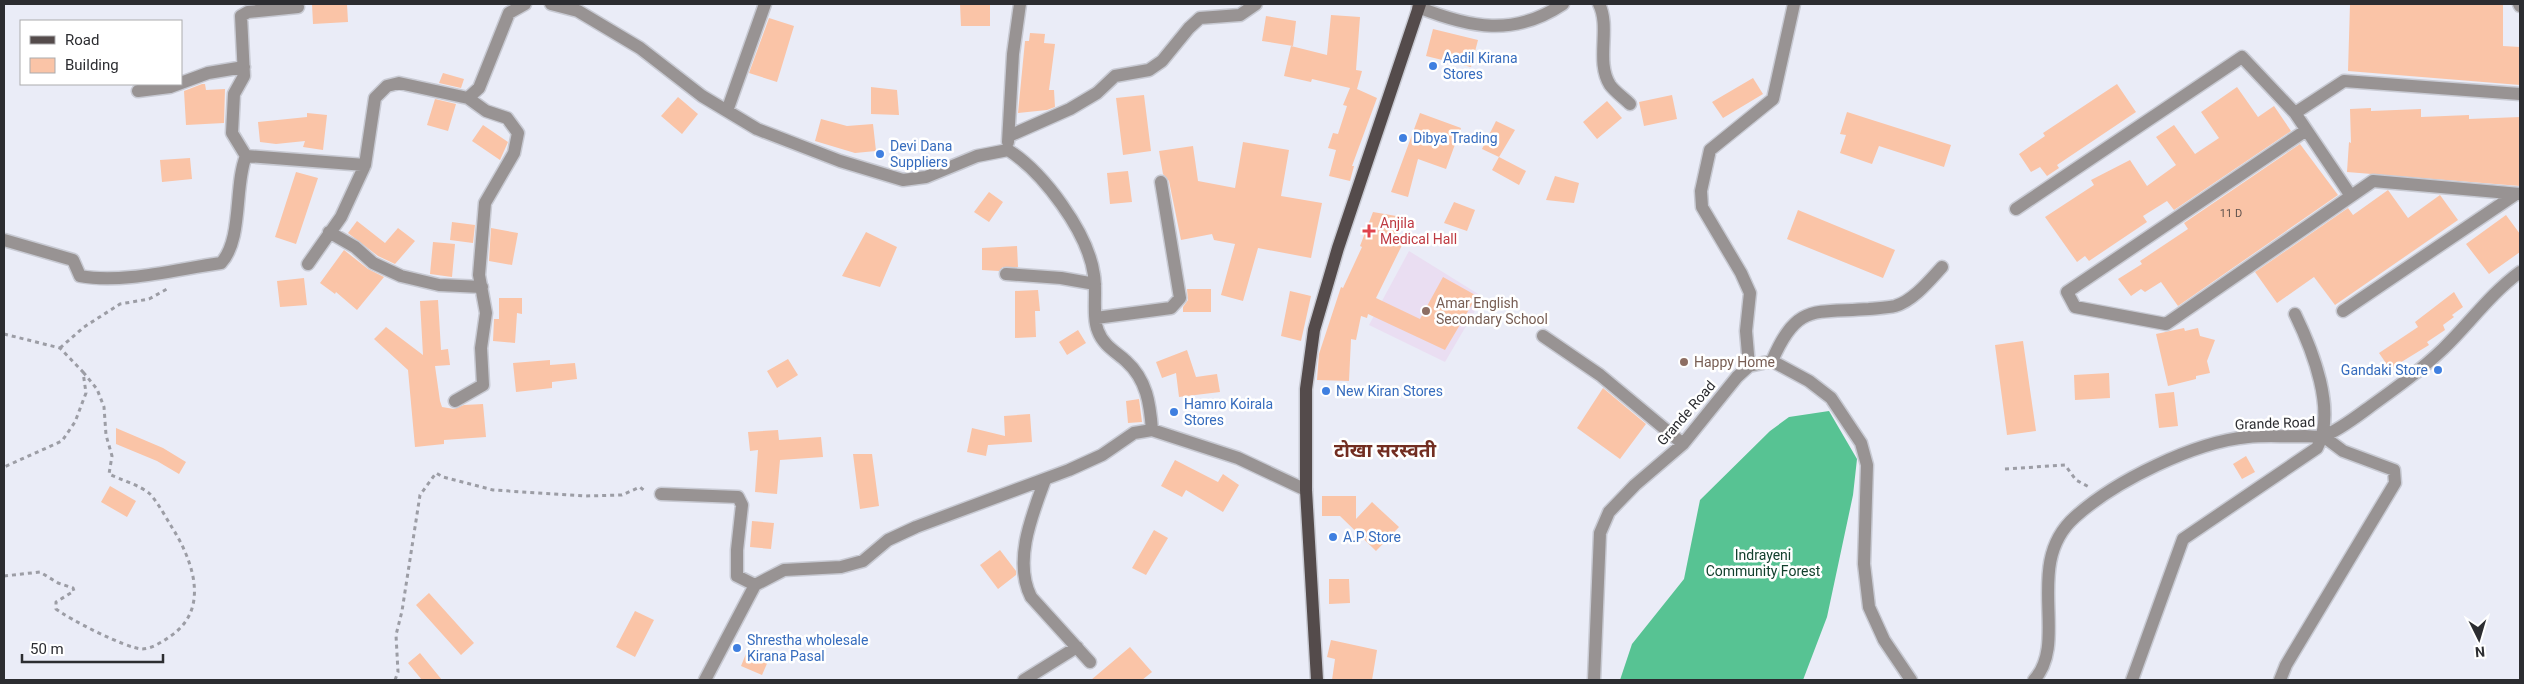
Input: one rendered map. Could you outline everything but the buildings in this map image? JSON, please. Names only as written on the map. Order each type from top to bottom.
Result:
[{"type":"main road","points":[[1317,680],[1306,490],[1306,389],[1314,330],[1338,248],[1419,5]]},
{"type":"street","points":[[468,98],[479,88],[509,13],[526,4]]},
{"type":"street","points":[[551,4],[578,11],[640,48],[702,96],[757,129],[840,161],[903,180],[926,177],[978,156],[1008,150],[1024,160],[1048,184],[1079,233],[1094,274],[1097,331],[1108,347],[1127,363],[1143,383],[1150,402],[1152,430]]},
{"type":"street","points":[[727,111],[765,4]]},
{"type":"street","points":[[1008,150],[1013,54],[1020,4]]},
{"type":"street","points":[[1009,136],[1070,109],[1097,93],[1115,76],[1149,70],[1162,61],[1189,28],[1200,18],[1240,15],[1256,4]]},
{"type":"street","points":[[1419,5],[1451,20],[1485,26],[1514,26],[1544,16],[1563,4]]},
{"type":"street","points":[[1599,4],[1603,13],[1604,70],[1610,85],[1630,104]]},
{"type":"street","points":[[1794,4],[1773,99],[1710,150],[1701,191],[1702,207],[1742,273],[1750,293],[1746,331],[1749,366],[1772,361],[1809,381],[1831,398],[1861,443],[1867,464],[1864,564],[1869,607],[1884,640],[1912,680]]},
{"type":"street","points":[[246,156],[232,133],[234,94],[244,76],[241,16],[248,12],[298,7]]},
{"type":"street","points":[[2016,209],[2242,57],[2295,113],[2305,131],[2351,196]]},
{"type":"street","points":[[182,83],[208,74],[244,67]]},
{"type":"street","points":[[2295,113],[2344,81],[2520,94]]},
{"type":"street","points":[[308,264],[349,202],[365,165],[375,98],[387,86],[399,82],[468,98],[486,111],[507,118],[518,133],[514,153],[485,203],[479,275],[486,314],[481,348],[483,385],[456,401]]},
{"type":"street","points":[[138,91],[176,85]]},
{"type":"street","points":[[2305,131],[2067,292],[2075,307],[2166,324],[2373,181],[2518,194]]},
{"type":"street","points":[[246,156],[365,165]]},
{"type":"street","points":[[4,240],[73,260],[80,276],[95,279],[221,263],[226,258],[238,210],[240,170],[246,156]]},
{"type":"street","points":[[1096,318],[1171,308],[1180,298],[1161,182]]},
{"type":"street","points":[[2343,311],[2518,194]]},
{"type":"street","points":[[329,232],[356,247],[373,262],[401,276],[439,285],[482,287]]},
{"type":"street","points":[[1772,361],[1782,338],[1795,321],[1819,311],[1896,306],[1927,284],[1942,267]]},
{"type":"street","name":"Grande Road","points":[[2034,680],[2046,655],[2049,563],[2058,537],[2074,518],[2102,495],[2147,471],[2219,441],[2248,437],[2323,436],[2361,413],[2416,373],[2442,350],[2500,287],[2520,272]]},
{"type":"street","points":[[1006,274],[1061,278],[1094,284]]},
{"type":"street","points":[[2132,680],[2183,539],[2317,448],[2323,436],[2323,402],[2318,375],[2310,347],[2295,314]]},
{"type":"street","points":[[1543,336],[1600,375],[1683,444]]},
{"type":"street","name":"Grande Road","points":[[1594,680],[1600,534],[1609,512],[1622,497],[1683,444],[1749,366]]},
{"type":"street","points":[[705,680],[755,585],[784,570],[841,567],[863,561],[888,540],[916,527],[1045,480],[1102,454],[1134,433],[1152,430],[1238,458],[1306,490]]},
{"type":"street","points":[[2280,680],[2286,665],[2395,483],[2394,470],[2343,451],[2323,436]]},
{"type":"street","points":[[1045,480],[1027,534],[1024,578],[1031,597],[1090,662]]},
{"type":"street","points":[[661,494],[738,497],[742,505],[737,550],[737,576],[755,585]]},
{"type":"street","points":[[1024,680],[1076,647]]},
{"type":"path","points":[[60,348],[84,327],[120,304],[149,299],[172,286],[182,269]]},
{"type":"path","points":[[4,334],[60,348],[97,389],[104,407],[106,435],[112,456],[109,474],[149,494],[186,550],[195,576],[192,607],[178,632],[158,644],[142,649],[106,636],[67,617],[56,608],[56,602],[74,591],[73,588],[58,583],[40,572],[4,576]]},
{"type":"path","points":[[4,467],[62,441],[75,422],[86,393],[83,372]]},
{"type":"path","points":[[2005,469],[2064,465],[2076,480],[2102,495]]},
{"type":"path","points":[[395,680],[398,672],[396,635],[402,611],[420,495],[436,473],[443,477],[493,490],[585,496],[622,495],[640,487],[654,498],[661,494]]},
{"type":"shaded area","name":"Amar English Secondary School","points":[[1409,251],[1483,297],[1445,362],[1369,325]]},
{"type":"green space","name":"Indrayeni Community Forest","points":[[1829,411],[1857,459],[1853,495],[1827,617],[1803,680],[1620,680],[1632,644],[1684,579],[1700,500],[1770,431],[1789,417]]},
{"type":"place","name":"Aadil Kirana Stores","points":[[1433,66]]},
{"type":"place","name":"Dibya Trading","points":[[1403,138]]},
{"type":"place","name":"Devi Dana Suppliers","points":[[880,154]]},
{"type":"place","name":"Anjila Medical Hall","points":[[1369,231]]},
{"type":"place","name":"Amar English Secondary School","points":[[1426,311]]},
{"type":"place","name":"Happy Home","points":[[1684,362]]},
{"type":"place","name":"Gandaki Store","points":[[2438,370]]},
{"type":"place","name":"New Kiran Stores","points":[[1326,391]]},
{"type":"place","name":"Hamro Koirala Stores","points":[[1174,412]]},
{"type":"place","name":"A.P Store","points":[[1333,537]]},
{"type":"place","name":"Shrestha wholesale Kirana Pasal","points":[[737,648]]},
{"type":"district","name":"टोखा सरस्वती","points":[[1385,450]]}]
